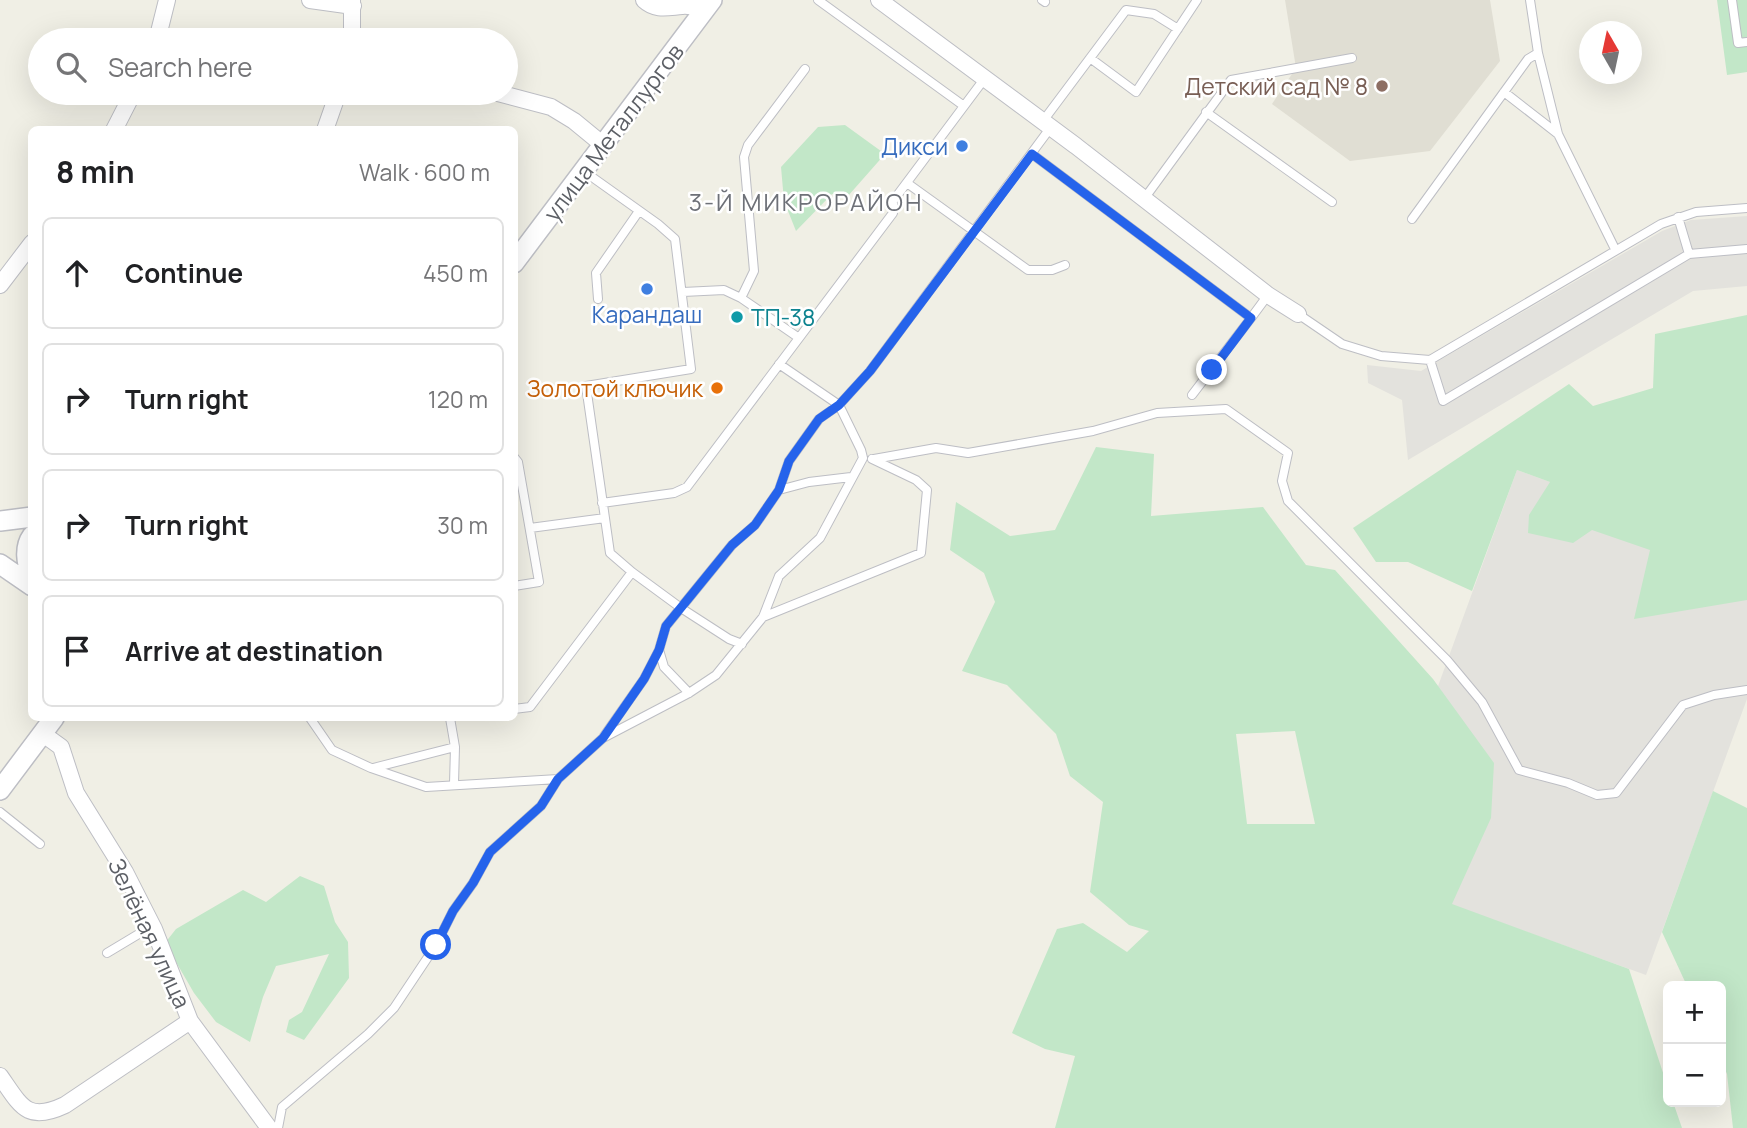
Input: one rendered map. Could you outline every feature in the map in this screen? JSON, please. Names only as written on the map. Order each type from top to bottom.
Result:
[{"type":"street","points":[[160,28],[167,0]]},
{"type":"street","points":[[310,0],[352,3],[352,28]]},
{"type":"street","points":[[645,0],[648,4],[665,9],[708,5]]},
{"type":"street","points":[[879,0],[1047,124],[1268,295],[1297,314]]},
{"type":"street","name":"улица Металлургов","points":[[518,258],[708,5]]},
{"type":"street","points":[[518,98],[551,107],[575,121],[602,144]]},
{"type":"street","points":[[116,126],[127,105]]},
{"type":"street","points":[[326,126],[334,105]]},
{"type":"street","points":[[0,285],[28,248]]},
{"type":"street","points":[[0,521],[28,518]]},
{"type":"street","points":[[0,564],[28,583]]},
{"type":"street","points":[[0,790],[49,726]]},
{"type":"street","name":"Зелёная улица","points":[[49,726],[61,747],[76,793],[125,872],[154,929],[190,1021],[269,1128]]},
{"type":"street","points":[[0,1076],[19,1103],[31,1112],[48,1113],[65,1105],[190,1021]]},
{"type":"lane","points":[[818,0],[964,106]]},
{"type":"lane","points":[[1090,58],[1136,92],[1197,0]]},
{"type":"lane","points":[[1530,0],[1538,53],[1558,134],[1615,249]]},
{"type":"lane","points":[[1732,0],[1738,43],[1747,41]]},
{"type":"lane","points":[[278,1128],[282,1107],[394,1009],[436,945],[453,911],[490,852],[541,806],[558,779],[603,738],[644,679],[659,650],[666,626],[732,545],[755,525],[779,490],[789,461],[819,419],[839,405],[870,371],[974,232],[1032,154],[1047,124],[1090,58],[1126,10],[1154,14],[1178,29]]},
{"type":"lane","points":[[1412,219],[1528,59],[1538,53]]},
{"type":"lane","points":[[1144,199],[1231,80],[1352,58]]},
{"type":"lane","points":[[741,298],[754,271],[744,157],[748,145],[805,69]]},
{"type":"lane","points":[[602,503],[674,493],[687,487],[893,213],[892,201],[985,78]]},
{"type":"lane","points":[[1504,92],[1558,134]]},
{"type":"lane","points":[[1206,112],[1332,202]]},
{"type":"lane","points":[[1032,154],[1251,318]]},
{"type":"lane","points":[[583,170],[675,239],[691,369],[586,386],[610,553],[681,608],[729,639],[742,644]]},
{"type":"lane","points":[[907,183],[1028,270],[1052,270],[1065,265]]},
{"type":"lane","points":[[1297,314],[1342,344],[1381,356],[1430,360],[1615,249],[1678,217],[1696,212],[1747,208]]},
{"type":"lane","points":[[598,299],[596,273],[639,211]]},
{"type":"lane","points":[[1678,217],[1689,254]]},
{"type":"lane","points":[[1430,360],[1443,401],[1689,254],[1747,249]]},
{"type":"lane","points":[[683,292],[724,290],[741,298],[799,338]]},
{"type":"lane","points":[[1192,396],[1268,295]]},
{"type":"lane","points":[[603,738],[689,693],[716,675],[763,617],[779,576],[820,538],[850,477],[863,458],[839,405],[779,364]]},
{"type":"lane","points":[[874,460],[936,448],[968,453],[1093,431],[1157,414],[1226,409],[1288,453],[1282,481],[1288,501],[1447,660],[1482,702],[1518,770],[1568,783],[1597,795],[1616,793],[1683,705],[1714,695],[1747,690]]},
{"type":"lane","points":[[763,617],[921,553],[927,490],[915,480],[874,460],[863,458]]},
{"type":"lane","points":[[518,462],[539,582],[518,585]]},
{"type":"lane","points":[[779,490],[808,482],[850,477]]},
{"type":"lane","points":[[530,528],[604,518]]},
{"type":"lane","points":[[518,708],[530,707],[632,572]]},
{"type":"lane","points":[[659,650],[664,667],[689,693]]},
{"type":"lane","points":[[312,721],[332,750],[371,768],[426,787],[558,779]]},
{"type":"lane","points":[[451,721],[455,747],[454,784]]},
{"type":"lane","points":[[371,768],[455,747]]},
{"type":"lane","points":[[0,812],[40,844]]},
{"type":"lane","points":[[107,953],[142,932],[154,929]]},
{"type":"shaded area","name":"Детский сад № 8","points":[[1285,0],[1490,0],[1500,61],[1430,151],[1350,161],[1272,104],[1296,68]]},
{"type":"shaded area","points":[[1747,216],[1747,286],[1693,291],[1408,460],[1402,400],[1368,383],[1367,365],[1421,371],[1662,231],[1691,220]]},
{"type":"shaded area","points":[[1517,470],[1747,553],[1747,699],[1646,975],[1369,875]]},
{"type":"green space","points":[[1717,0],[1747,0],[1747,72],[1727,75]]},
{"type":"green space","points":[[845,125],[885,154],[848,196],[832,194],[796,231],[784,201],[781,167],[818,127]]},
{"type":"green space","points":[[1747,315],[1747,600],[1634,619],[1650,550],[1592,530],[1573,543],[1528,533],[1529,515],[1550,482],[1517,470],[1472,591],[1408,562],[1376,562],[1353,528],[1569,384],[1593,406],[1653,388],[1655,334]]},
{"type":"green space","points":[[1096,447],[1154,454],[1151,516],[1263,507],[1306,565],[1335,570],[1433,679],[1494,763],[1491,818],[1452,904],[1629,969],[1663,1073],[1663,1107],[1675,1107],[1682,1128],[1055,1128],[1075,1056],[1045,1049],[1012,1033],[1057,929],[1083,923],[1127,952],[1149,931],[1129,925],[1090,892],[1103,802],[1070,776],[1056,734],[1007,685],[962,671],[995,602],[984,573],[950,550],[956,502],[1010,536],[1055,530]],"holes":[[[1295,731],[1315,824],[1247,824],[1236,734]]]},
{"type":"green space","points":[[1713,791],[1747,808],[1747,1128],[1733,1128],[1726,1072],[1726,981],[1685,981],[1662,932]]},
{"type":"green space","points":[[300,876],[324,886],[335,922],[348,942],[349,978],[304,1040],[286,1032],[289,1020],[302,1012],[329,954],[276,966],[263,997],[250,1042],[216,1022],[194,993],[165,943],[176,929],[243,890],[266,902]]},
{"type":"place","name":"Детский сад № 8","points":[[1382,86]]},
{"type":"place","name":"Дикси","points":[[962,146]]},
{"type":"place","name":"Карандаш","points":[[647,289]]},
{"type":"place","name":"ТП-38","points":[[737,317]]},
{"type":"place","name":"Золотой ключик","points":[[717,388]]},
{"type":"district","name":"3-Й МИКРОРАЙОН","points":[[806,201]]},
{"type":"route","points":[[436,945],[453,911],[490,852],[541,806],[558,779],[603,738],[644,679],[659,650],[666,626],[732,545],[755,525],[779,490],[789,461],[819,419],[839,405],[870,371],[1032,154],[1251,318],[1212,370]]}]
